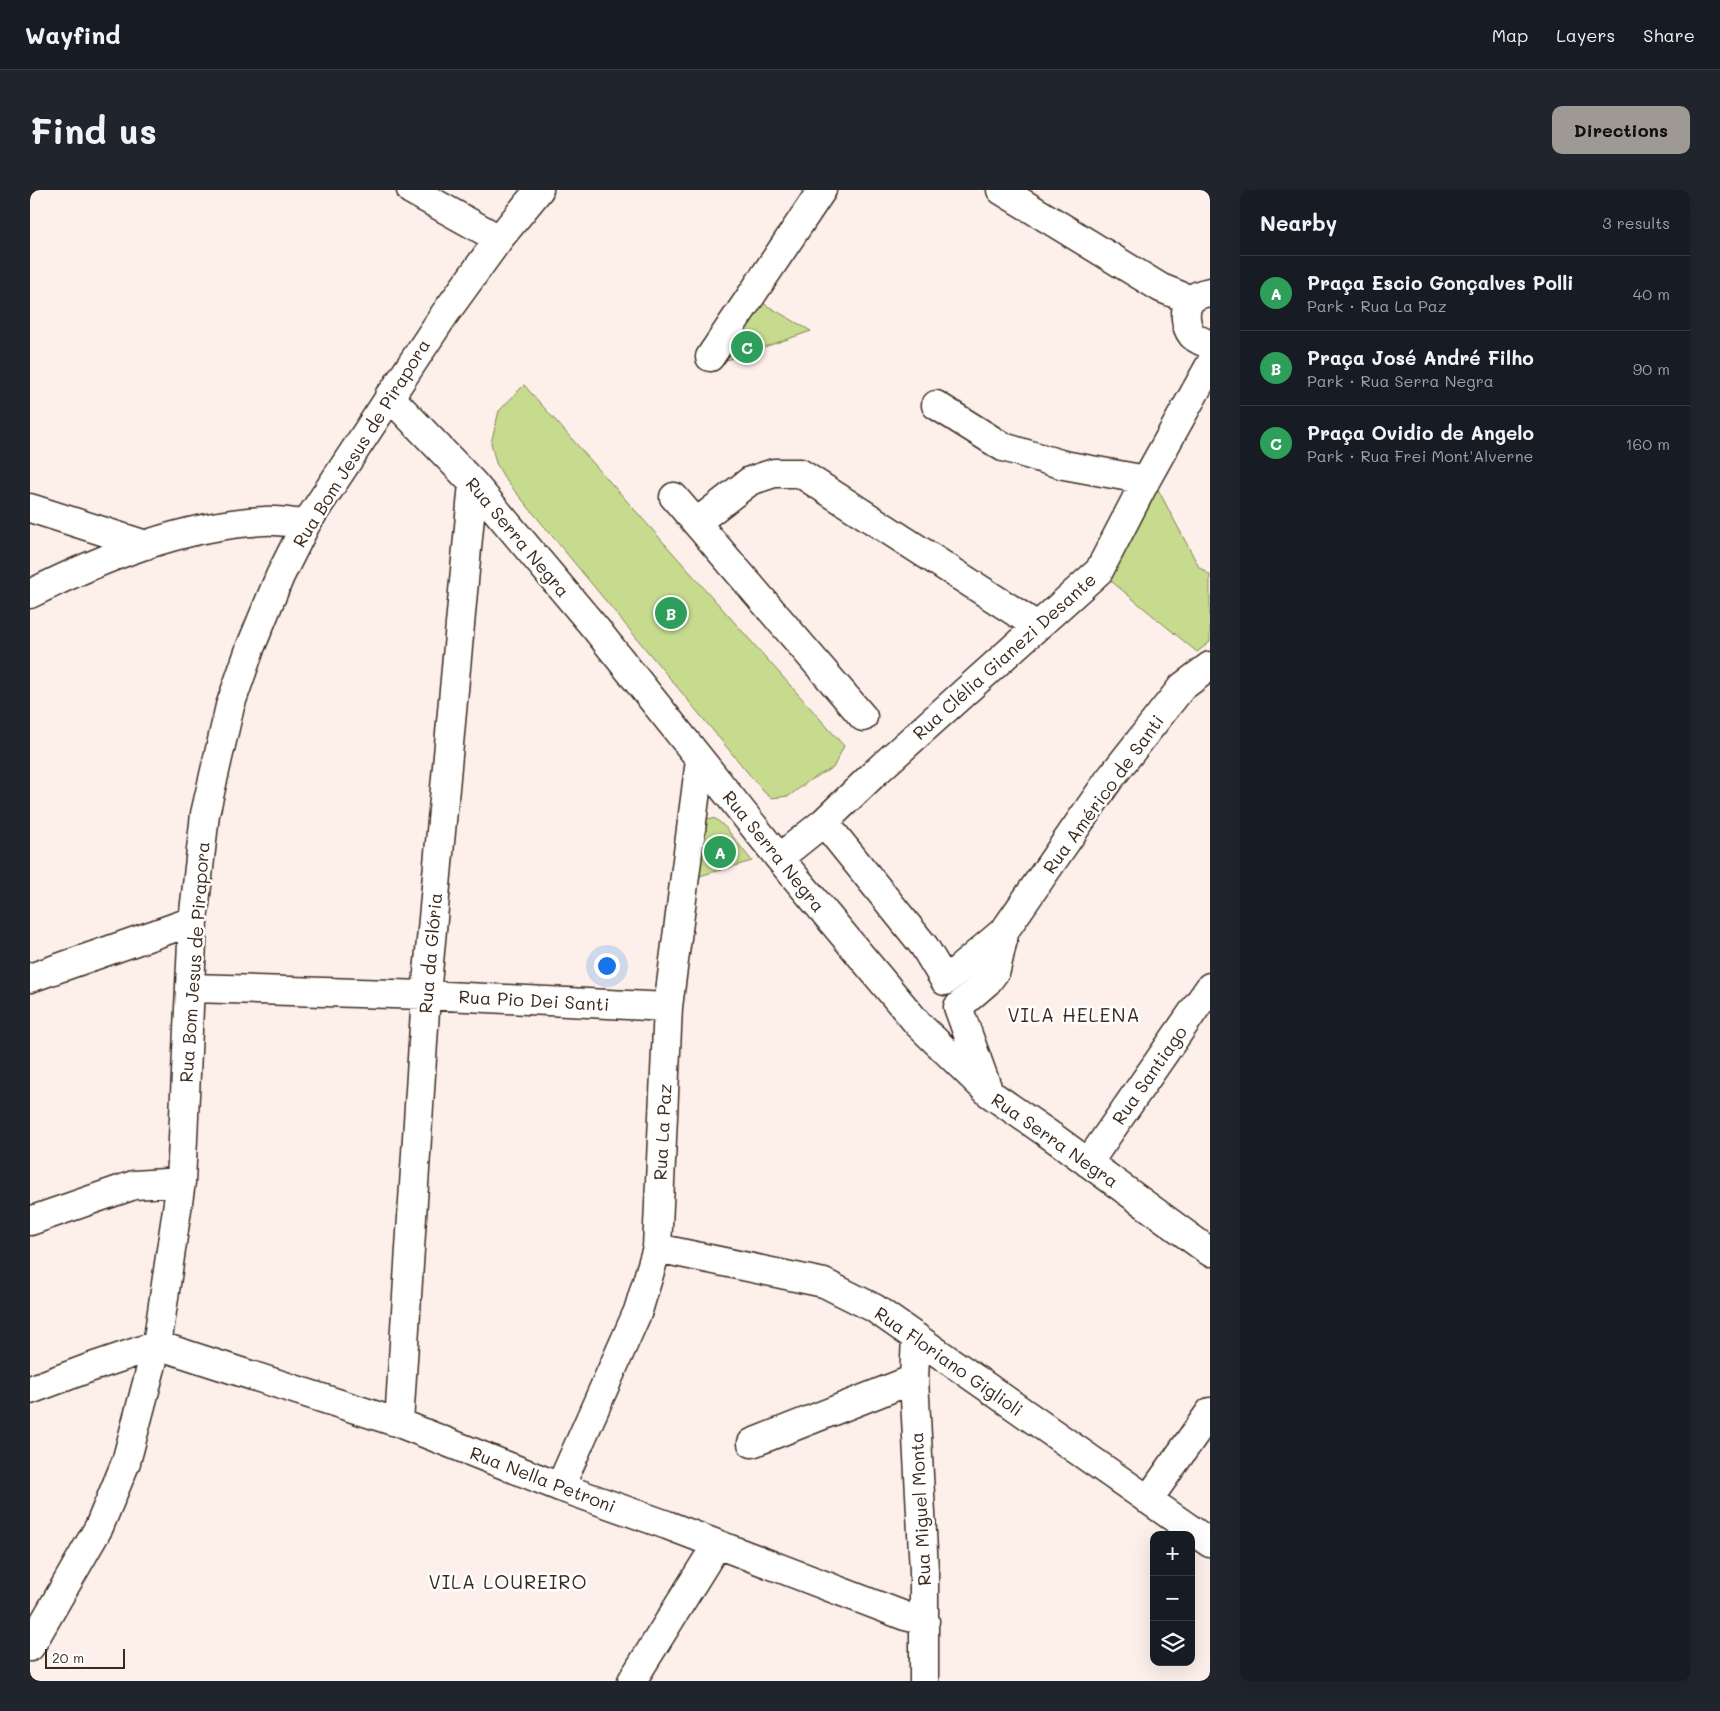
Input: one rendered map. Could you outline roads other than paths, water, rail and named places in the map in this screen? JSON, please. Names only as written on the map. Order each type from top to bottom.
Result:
[{"type":"street","points":[[411,190],[499,239]]},
{"type":"street","name":"Rua Bom Jesus de Pirapora","points":[[30,1647],[99,1527],[126,1462],[157,1345],[181,1182],[193,920],[205,814],[230,706],[251,646],[280,576],[306,524],[444,314],[499,239],[539,190]]},
{"type":"street","points":[[710,357],[822,190]]},
{"type":"street","points":[[1001,190],[1161,288],[1201,296]]},
{"type":"street","points":[[1201,296],[1187,310],[1188,326],[1192,334],[1210,345]]},
{"type":"street","name":"Rua Clélia Gianezi Desante","points":[[779,858],[824,822],[877,771],[1099,571],[1146,480],[1210,365]]},
{"type":"street","name":"Rua Serra Negra","points":[[389,396],[473,484],[596,629],[779,858],[918,1024],[989,1094],[1210,1252]]},
{"type":"street","points":[[936,405],[1003,447],[1064,465],[1146,480]]},
{"type":"street","points":[[697,522],[750,481],[774,473],[800,472],[1036,626]]},
{"type":"street","name":"Rua da Glória","points":[[399,1423],[426,995],[473,484]]},
{"type":"street","points":[[674,497],[863,717]]},
{"type":"street","points":[[30,508],[146,545]]},
{"type":"street","points":[[30,594],[65,576],[146,545],[202,529],[264,521],[306,524]]},
{"type":"street","name":"Rua Américo de Santi","points":[[1005,930],[1108,781],[1182,687],[1210,666]]},
{"type":"street","name":"Rua La Paz","points":[[560,1487],[638,1311],[657,1248],[668,1007],[700,760]]},
{"type":"street","points":[[824,822],[924,946],[958,1007],[989,1094]]},
{"type":"street","points":[[30,978],[193,920]]},
{"type":"street","points":[[945,981],[1005,930]]},
{"type":"street","points":[[918,1024],[958,1007],[987,982],[996,970],[1005,930]]},
{"type":"street","name":"Rua Santiago","points":[[1088,1163],[1210,987]]},
{"type":"street","name":"Rua Pio Dei Santi","points":[[191,988],[426,995],[668,1007]]},
{"type":"street","points":[[30,1221],[134,1185],[181,1182]]},
{"type":"street","name":"Rua Floriano Giglioli","points":[[657,1248],[824,1283],[874,1308],[1210,1544]]},
{"type":"street","name":"Rua Miguel Monta","points":[[916,1337],[914,1379],[925,1621],[924,1681]]},
{"type":"street","points":[[30,1390],[157,1345]]},
{"type":"street","name":"Rua Nella Petroni","points":[[157,1345],[399,1423],[560,1487],[717,1544],[905,1616],[925,1621]]},
{"type":"street","points":[[752,1443],[914,1379]]},
{"type":"street","points":[[1148,1500],[1210,1412]]},
{"type":"street","points":[[632,1681],[717,1544]]},
{"type":"place","name":"Praça Ovidio de Angelo","points":[[747,347]]},
{"type":"place","name":"Praça José André Filho","points":[[671,613]]},
{"type":"place","name":"Praça Escio Gonçalves Polli","points":[[720,852]]},
{"type":"district","name":"VILA HELENA","points":[[1074,1014]]},
{"type":"district","name":"VILA LOUREIRO","points":[[508,1581]]}]
